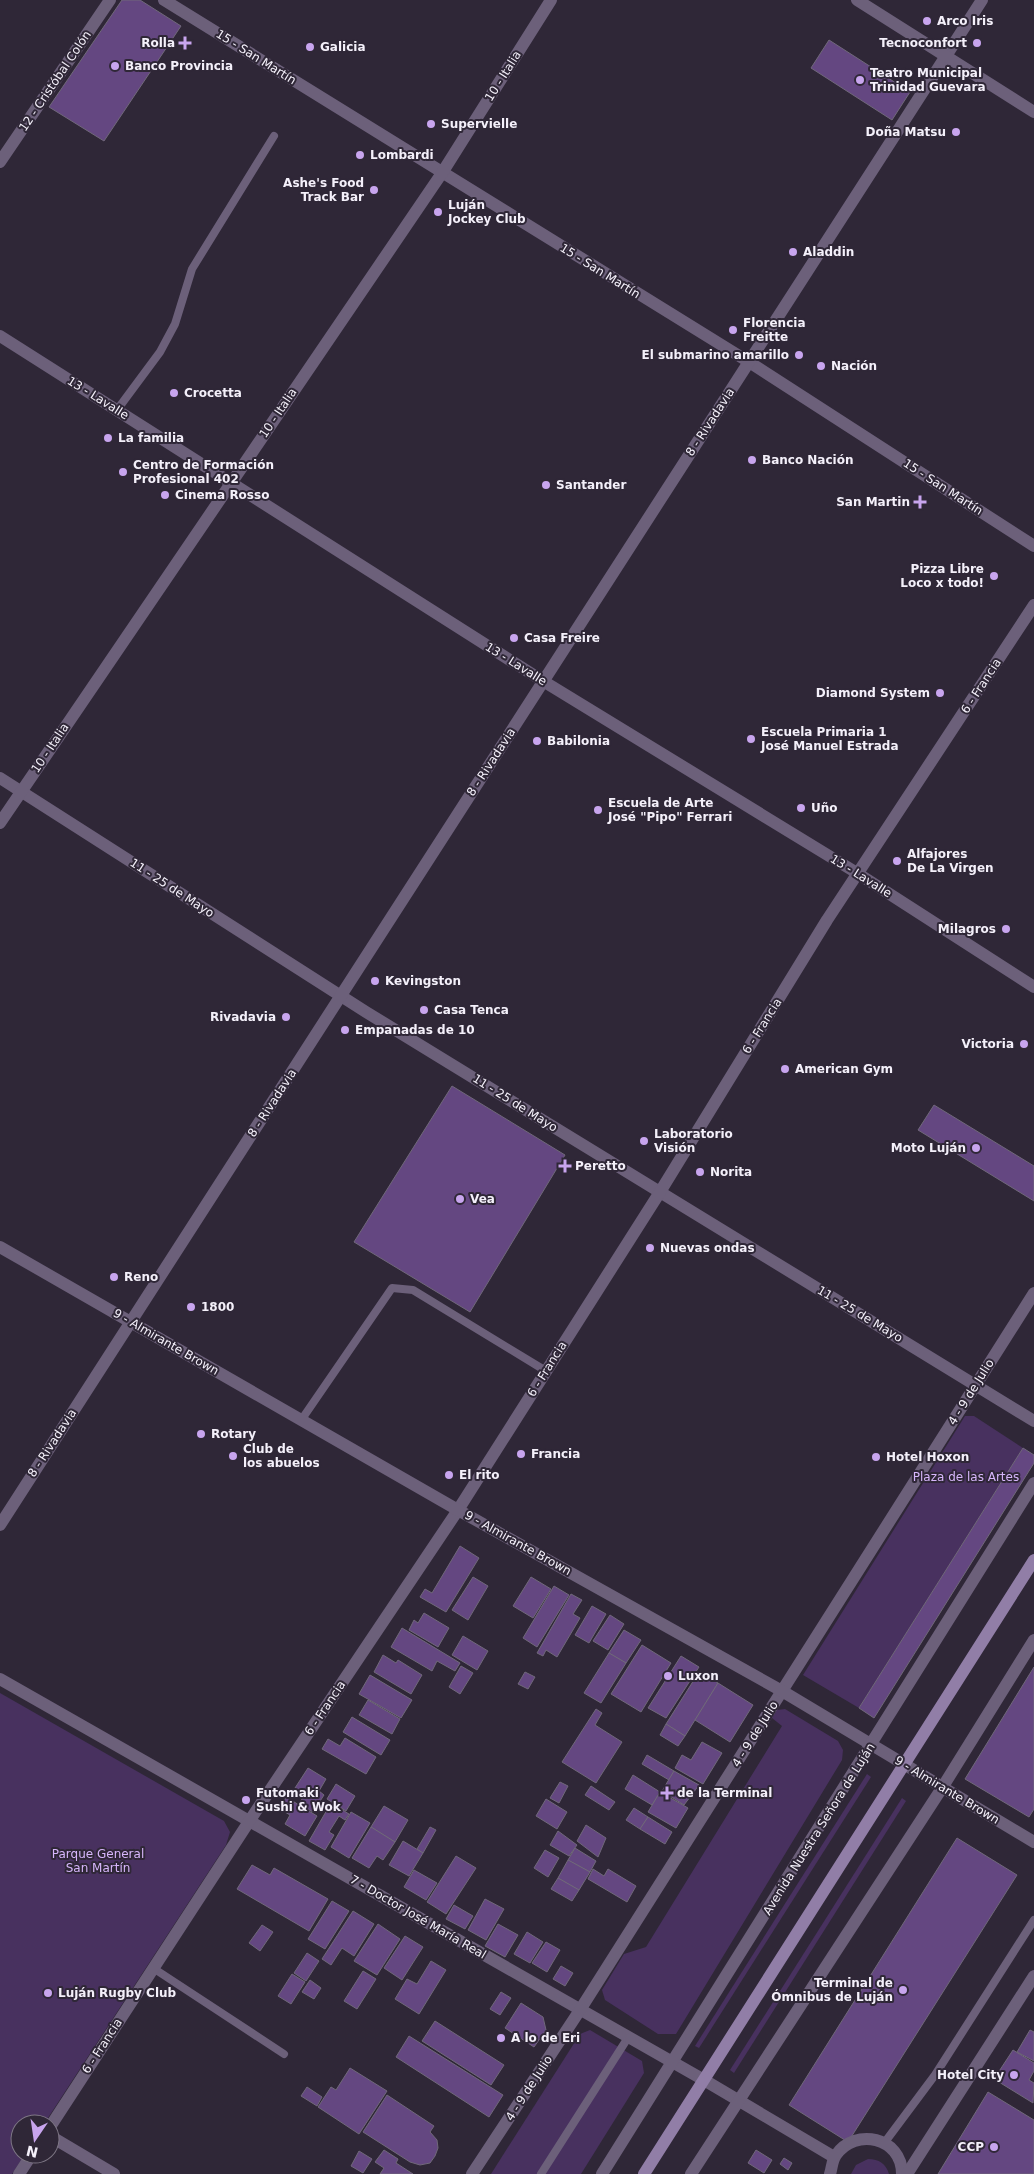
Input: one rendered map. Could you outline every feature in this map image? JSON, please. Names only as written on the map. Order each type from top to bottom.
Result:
[{"type":"main road","points":[[644,2174],[1034,1560]]},
{"type":"street","name":"12 - Cristóbal Colón","points":[[0,162],[110,0]]},
{"type":"street","name":"15 - San Martín","points":[[164,0],[749,362],[1034,546]]},
{"type":"street","name":"10 - Italia","points":[[0,823],[442,173],[551,0]]},
{"type":"street","points":[[857,0],[1034,112]]},
{"type":"street","name":"8 - Rivadavia","points":[[0,1524],[982,0]]},
{"type":"street","name":"13 - Lavalle","points":[[0,336],[543,681],[857,873],[1034,987]]},
{"type":"street","name":"6 - Francia","points":[[58,2114],[250,1820],[458,1510],[660,1192],[857,873],[1034,605]]},
{"type":"street","name":"11 - 25 de Mayo","points":[[0,778],[341,996],[1034,1421]]},
{"type":"street","name":"9 - Almirante Brown","points":[[0,1247],[458,1510],[782,1691],[1034,1842]]},
{"type":"street","name":"4 - 9 de Julio","points":[[472,2174],[580,2010],[1034,1293]]},
{"type":"street","name":"Avenida Nuestra Señora de Luján","points":[[602,2174],[674,2062],[1034,1483]]},
{"type":"street","points":[[691,2174],[942,1788],[1034,1640]]},
{"type":"street","name":"7 - Doctor José María Real","points":[[0,1679],[580,2010],[629,2036],[834,2157]]},
{"type":"street","points":[[907,2174],[1034,1976]]},
{"type":"street","points":[[830,2174],[834,2157],[846,2144],[862,2138],[873,2138],[885,2142],[894,2150],[900,2160],[902,2174]]},
{"type":"street","points":[[60,2142],[114,2174]]},
{"type":"lane","points":[[117,410],[168,338],[176,324],[192,268],[274,136]]},
{"type":"lane","points":[[302,1419],[392,1288],[413,1290],[546,1371]]},
{"type":"lane","points":[[885,2142],[930,2083],[974,2017],[1034,1920]]},
{"type":"lane","points":[[153,1968],[284,2054]]},
{"type":"lane","points":[[541,2174],[629,2036]]},
{"type":"green space","name":"Plaza de las Artes","points":[[965,1416],[974,1416],[1023,1448],[859,1708],[803,1675]]},
{"type":"green space","name":"Parque General San Martín","points":[[0,1693],[224,1821],[230,1832],[226,1845],[51,2114],[10,2114],[10,2164],[18,2164],[12,2174],[0,2174]]},
{"type":"green space","points":[[785,1709],[838,1741],[843,1750],[842,1760],[676,2034],[658,2034],[605,2000],[602,1990],[624,1954],[646,1947],[782,1726],[772,1718],[777,1710]]},
{"type":"green space","points":[[867,1774],[871,1777],[699,2048],[695,2046]]},
{"type":"green space","points":[[902,1798],[906,1801],[734,2073],[730,2070]]},
{"type":"green space","points":[[590,2030],[642,2061],[644,2073],[581,2174],[491,2174],[580,2034]]},
{"type":"green space","points":[[868,2159],[881,2163],[886,2167],[889,2174],[851,2174],[856,2165]]},
{"type":"building","name":"Banco Provincia","points":[[122,0],[140,0],[181,26],[104,141],[49,107]]},
{"type":"building","name":"Teatro Municipal Trinidad Guevara","points":[[829,40],[910,92],[892,120],[811,68]]},
{"type":"building","name":"Vea","points":[[452,1086],[565,1155],[470,1312],[354,1242]]},
{"type":"building","name":"Moto Luján","points":[[934,1105],[1034,1166],[1034,1201],[918,1130]]},
{"type":"building","points":[[1023,1448],[1034,1455],[1034,1463],[874,1718],[859,1708]]},
{"type":"building","points":[[460,1546],[479,1558],[446,1612],[420,1597],[425,1589],[432,1593]]},
{"type":"building","points":[[473,1577],[488,1586],[468,1620],[452,1610]]},
{"type":"building","points":[[531,1577],[551,1589],[533,1618],[513,1606]]},
{"type":"building","points":[[554,1586],[569,1595],[537,1647],[523,1638]]},
{"type":"building","points":[[571,1594],[582,1600],[573,1614],[580,1618],[557,1657],[546,1650],[543,1656],[537,1653]]},
{"type":"building","points":[[592,1606],[606,1614],[589,1643],[575,1635]]},
{"type":"building","points":[[424,1613],[449,1628],[438,1647],[409,1630],[414,1620],[418,1623]]},
{"type":"building","points":[[610,1615],[624,1624],[608,1650],[593,1641]]},
{"type":"building","points":[[402,1628],[460,1663],[455,1671],[437,1661],[432,1671],[391,1647]]},
{"type":"building","points":[[624,1630],[641,1640],[626,1663],[609,1653]]},
{"type":"building","points":[[463,1636],[488,1651],[477,1670],[452,1655]]},
{"type":"building","points":[[642,1645],[671,1663],[641,1712],[611,1694]]},
{"type":"building","points":[[609,1653],[626,1663],[601,1703],[584,1693]]},
{"type":"building","points":[[383,1655],[396,1663],[398,1660],[422,1675],[411,1694],[374,1672]]},
{"type":"building","points":[[681,1656],[699,1667],[666,1718],[648,1708]]},
{"type":"building","points":[[461,1666],[473,1673],[460,1694],[449,1687]]},
{"type":"building","points":[[1034,1667],[1034,1809],[1029,1817],[965,1779]]},
{"type":"building","points":[[525,1672],[535,1677],[528,1689],[518,1684]]},
{"type":"building","points":[[699,1672],[718,1683],[685,1736],[666,1724]]},
{"type":"building","points":[[370,1675],[412,1700],[401,1718],[359,1694]]},
{"type":"building","points":[[718,1683],[753,1705],[730,1742],[695,1720]]},
{"type":"building","points":[[368,1700],[400,1719],[392,1734],[359,1715]]},
{"type":"building","points":[[596,1709],[602,1713],[595,1725],[622,1742],[596,1783],[562,1762]]},
{"type":"building","points":[[352,1717],[390,1740],[381,1755],[343,1732]]},
{"type":"building","points":[[666,1724],[685,1736],[678,1746],[660,1735]]},
{"type":"building","points":[[345,1738],[376,1757],[366,1774],[322,1749],[328,1739],[340,1746]]},
{"type":"building","points":[[702,1742],[722,1753],[703,1784],[675,1768],[682,1755],[691,1760]]},
{"type":"building","points":[[647,1755],[674,1771],[669,1780],[642,1764]]},
{"type":"building","points":[[308,1768],[326,1779],[319,1791],[324,1795],[313,1812],[299,1804],[305,1794],[295,1788]]},
{"type":"building","points":[[674,1771],[699,1785],[684,1805],[662,1791]]},
{"type":"building","points":[[633,1775],[660,1792],[652,1805],[625,1789]]},
{"type":"building","points":[[560,1782],[568,1786],[559,1803],[550,1798]]},
{"type":"building","points":[[336,1784],[355,1796],[346,1811],[327,1799]]},
{"type":"building","points":[[591,1786],[615,1802],[609,1810],[585,1795]]},
{"type":"building","points":[[660,1792],[688,1808],[676,1828],[648,1812]]},
{"type":"building","points":[[286,1797],[317,1816],[305,1836],[285,1824],[290,1815],[280,1809]]},
{"type":"building","points":[[546,1799],[567,1812],[557,1829],[536,1816]]},
{"type":"building","points":[[331,1803],[349,1814],[345,1820],[339,1816],[329,1832],[334,1835],[325,1850],[309,1841]]},
{"type":"building","points":[[384,1806],[408,1820],[395,1842],[371,1827]]},
{"type":"building","points":[[634,1808],[648,1817],[640,1829],[626,1820]]},
{"type":"building","points":[[351,1812],[370,1823],[349,1858],[331,1847]]},
{"type":"building","points":[[648,1817],[672,1832],[665,1844],[640,1829]]},
{"type":"building","points":[[586,1825],[606,1838],[598,1857],[577,1841]]},
{"type":"building","points":[[371,1827],[395,1842],[383,1860],[377,1856],[369,1868],[352,1858]]},
{"type":"building","points":[[430,1827],[436,1830],[423,1853],[417,1849]]},
{"type":"building","points":[[558,1831],[577,1845],[569,1856],[550,1845]]},
{"type":"building","name":"Terminal de Ómnibus de Luján","points":[[957,1838],[1017,1875],[848,2142],[789,2105]]},
{"type":"building","points":[[403,1841],[423,1853],[409,1876],[389,1865]]},
{"type":"building","points":[[575,1848],[596,1861],[590,1872],[568,1860]]},
{"type":"building","points":[[545,1850],[559,1858],[548,1877],[534,1868]]},
{"type":"building","points":[[456,1856],[476,1868],[446,1914],[427,1902]]},
{"type":"building","points":[[568,1860],[590,1872],[579,1890],[558,1878]]},
{"type":"building","points":[[252,1865],[270,1875],[274,1868],[328,1899],[309,1931],[237,1889]]},
{"type":"building","points":[[593,1869],[604,1876],[608,1869],[636,1886],[627,1902],[588,1879]]},
{"type":"building","points":[[414,1870],[437,1883],[426,1900],[404,1887]]},
{"type":"building","points":[[558,1878],[579,1890],[572,1901],[551,1889]]},
{"type":"building","points":[[485,1899],[504,1909],[486,1940],[468,1930]]},
{"type":"building","points":[[332,1901],[349,1911],[325,1949],[308,1939]]},
{"type":"building","points":[[454,1905],[473,1916],[465,1929],[446,1919]]},
{"type":"building","points":[[353,1911],[374,1924],[354,1956],[342,1948],[331,1965],[322,1959]]},
{"type":"building","points":[[378,1924],[400,1939],[377,1975],[354,1961]]},
{"type":"building","points":[[498,1924],[518,1935],[505,1957],[485,1946]]},
{"type":"building","points":[[262,1925],[273,1932],[260,1951],[249,1943]]},
{"type":"building","points":[[527,1932],[543,1942],[530,1963],[514,1954]]},
{"type":"building","points":[[405,1936],[423,1947],[402,1980],[384,1968]]},
{"type":"building","points":[[546,1942],[560,1950],[547,1972],[532,1963]]},
{"type":"building","points":[[307,1953],[319,1961],[306,1981],[294,1973]]},
{"type":"building","points":[[431,1961],[446,1970],[419,2014],[395,1999],[407,1979],[417,1984]]},
{"type":"building","points":[[561,1966],[573,1973],[565,1986],[553,1979]]},
{"type":"building","points":[[363,1971],[376,1979],[357,2009],[344,2001]]},
{"type":"building","points":[[292,1974],[305,1982],[291,2004],[278,1996]]},
{"type":"building","points":[[310,1980],[321,1988],[314,1999],[302,1992]]},
{"type":"building","points":[[501,1992],[511,1998],[500,2015],[490,2009]]},
{"type":"building","points":[[521,2003],[543,2017],[546,2030],[534,2047],[505,2028]]},
{"type":"building","points":[[435,2021],[504,2065],[491,2085],[422,2041]]},
{"type":"building","points":[[1030,2030],[1034,2032],[1034,2061],[1017,2052]]},
{"type":"building","points":[[409,2036],[503,2095],[489,2117],[396,2057]]},
{"type":"building","name":"Hotel City","points":[[1013,2050],[1034,2063],[1034,2071],[1029,2080],[1034,2083],[1033,2103],[994,2079]]},
{"type":"building","points":[[350,2068],[387,2091],[359,2134],[318,2107],[331,2087],[336,2090]]},
{"type":"building","points":[[307,2087],[322,2097],[317,2106],[301,2096]]},
{"type":"building","name":"CCP","points":[[988,2092],[1034,2120],[1034,2174],[938,2174]]},
{"type":"building","points":[[387,2095],[434,2126],[430,2132],[437,2140],[438,2148],[430,2163],[420,2165],[410,2162],[363,2132]]},
{"type":"building","points":[[384,2150],[398,2159],[396,2163],[413,2174],[380,2174],[384,2168],[375,2162]]},
{"type":"building","points":[[756,2150],[772,2160],[764,2173],[748,2163]]},
{"type":"building","points":[[359,2151],[372,2159],[363,2173],[351,2166]]},
{"type":"building","points":[[784,2158],[792,2163],[788,2170],[780,2164]]},
{"type":"place","name":"Arco Iris","points":[[927,21]]},
{"type":"place","name":"Rolla","points":[[185,43]]},
{"type":"place","name":"Tecnoconfort","points":[[977,43]]},
{"type":"place","name":"Galicia","points":[[310,47]]},
{"type":"place","name":"Banco Provincia","points":[[115,66]]},
{"type":"place","name":"Teatro Municipal Trinidad Guevara","points":[[860,80]]},
{"type":"place","name":"Supervielle","points":[[431,124]]},
{"type":"place","name":"Doña Matsu","points":[[956,132]]},
{"type":"place","name":"Lombardi","points":[[360,155]]},
{"type":"place","name":"Ashe's Food Track Bar","points":[[374,190]]},
{"type":"place","name":"Luján Jockey Club","points":[[438,212]]},
{"type":"place","name":"Aladdin","points":[[793,252]]},
{"type":"place","name":"Florencia Freitte","points":[[733,330]]},
{"type":"place","name":"El submarino amarillo","points":[[799,355]]},
{"type":"place","name":"Nación","points":[[821,366]]},
{"type":"place","name":"Crocetta","points":[[174,393]]},
{"type":"place","name":"La familia","points":[[108,438]]},
{"type":"place","name":"Banco Nación","points":[[752,460]]},
{"type":"place","name":"Centro de Formación Profesional 402","points":[[123,472]]},
{"type":"place","name":"Santander","points":[[546,485]]},
{"type":"place","name":"Cinema Rosso","points":[[165,495]]},
{"type":"place","name":"San Martin","points":[[920,502]]},
{"type":"place","name":"Pizza Libre Loco x todo!","points":[[994,576]]},
{"type":"place","name":"Casa Freire","points":[[514,638]]},
{"type":"place","name":"Diamond System","points":[[940,693]]},
{"type":"place","name":"Escuela Primaria 1 José Manuel Estrada","points":[[751,739]]},
{"type":"place","name":"Babilonia","points":[[537,741]]},
{"type":"place","name":"Uño","points":[[801,808]]},
{"type":"place","name":"Escuela de Arte José \"Pipo\" Ferrari","points":[[598,810]]},
{"type":"place","name":"Alfajores De La Virgen","points":[[897,861]]},
{"type":"place","name":"Milagros","points":[[1006,929]]},
{"type":"place","name":"Kevingston","points":[[375,981]]},
{"type":"place","name":"Casa Tenca","points":[[424,1010]]},
{"type":"place","name":"Rivadavia","points":[[286,1017]]},
{"type":"place","name":"Empanadas de 10","points":[[345,1030]]},
{"type":"place","name":"Victoria","points":[[1024,1044]]},
{"type":"place","name":"American Gym","points":[[785,1069]]},
{"type":"place","name":"Laboratorio Visión","points":[[644,1141]]},
{"type":"place","name":"Moto Luján","points":[[976,1148]]},
{"type":"place","name":"Peretto","points":[[565,1166]]},
{"type":"place","name":"Norita","points":[[700,1172]]},
{"type":"place","name":"Vea","points":[[460,1199]]},
{"type":"place","name":"Nuevas ondas","points":[[650,1248]]},
{"type":"place","name":"Reno","points":[[114,1277]]},
{"type":"place","name":"1800","points":[[191,1307]]},
{"type":"place","name":"Rotary","points":[[201,1434]]},
{"type":"place","name":"Francia","points":[[521,1454]]},
{"type":"place","name":"Club de los abuelos","points":[[233,1456]]},
{"type":"place","name":"Hotel Hoxon","points":[[876,1457]]},
{"type":"place","name":"El rito","points":[[449,1475]]},
{"type":"place","name":"Luxon","points":[[668,1676]]},
{"type":"place","name":"de la Terminal","points":[[667,1793]]},
{"type":"place","name":"Futomaki Sushi & Wok","points":[[246,1800]]},
{"type":"place","name":"Terminal de Ómnibus de Luján","points":[[903,1990]]},
{"type":"place","name":"Luján Rugby Club","points":[[48,1993]]},
{"type":"place","name":"A lo de Eri","points":[[501,2038]]},
{"type":"place","name":"Hotel City","points":[[1014,2075]]},
{"type":"place","name":"CCP","points":[[994,2147]]}]
